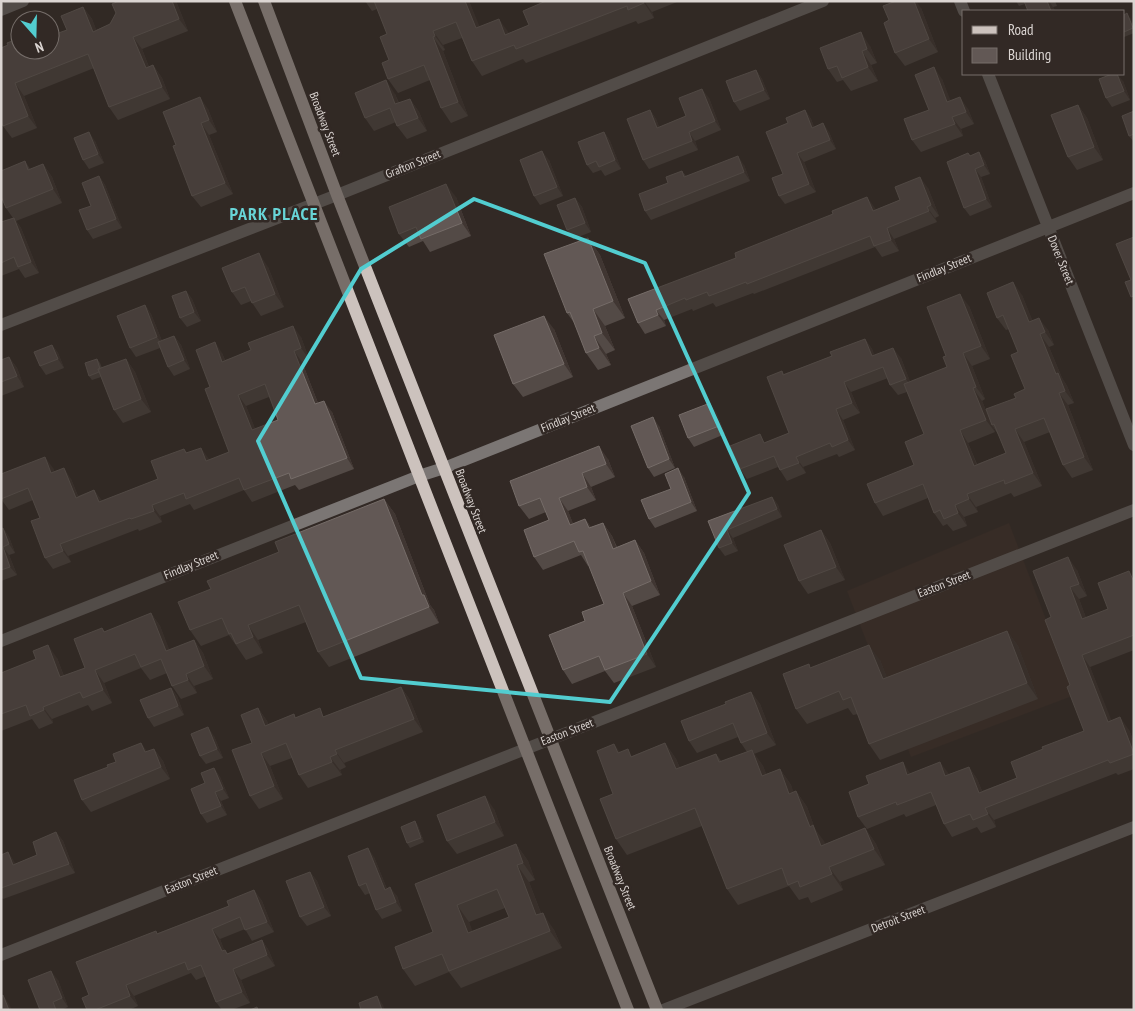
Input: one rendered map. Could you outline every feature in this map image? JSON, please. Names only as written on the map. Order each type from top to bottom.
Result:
[{"type":"main road","points":[[235,1],[524,749],[628,1010]]},
{"type":"main road","name":"Broadway Street","points":[[264,1],[337,195],[549,739],[658,1010]]},
{"type":"street","points":[[1,10],[23,1]]},
{"type":"street","name":"Grafton Street","points":[[1,326],[337,195],[823,1]]},
{"type":"street","name":"Dover Street","points":[[988,75],[1134,445]]},
{"type":"street","name":"Findlay Street","points":[[1,640],[419,476],[444,468],[1134,193]]},
{"type":"street","name":"Easton Street","points":[[1,955],[1134,510]]},
{"type":"street","name":"Detroit Street","points":[[663,1010],[1134,827]]},
{"type":"highlighted area","points":[[474,199],[645,263],[749,493],[610,702],[361,678],[258,441],[361,269]]},
{"type":"shaded area","points":[[1009,523],[1075,695],[911,757],[847,591]]},
{"type":"building","points":[[119,1],[172,1],[179,19],[133,37],[146,68],[153,65],[162,87],[109,107],[88,54],[15,83],[28,116],[3,126],[1,122],[1,48],[10,42],[10,60],[60,60],[60,32],[67,30],[61,16],[83,7],[93,32],[110,24],[116,13],[112,4]]},
{"type":"building","points":[[374,1],[465,1],[476,28],[499,19],[505,35],[529,25],[523,11],[546,1],[643,1],[644,3],[628,10],[627,6],[516,49],[514,45],[472,61],[456,22],[433,31],[435,36],[433,37],[458,102],[441,108],[424,65],[388,79],[382,63],[389,60],[380,37],[387,34]]},
{"type":"building","points":[[896,1],[914,1],[929,39],[895,53],[884,23],[889,20],[883,6]]},
{"type":"building","points":[[1024,1],[1047,1],[1051,10],[1028,10]]},
{"type":"building","points":[[1127,13],[1133,28],[1125,32],[1125,14]]},
{"type":"building","points":[[861,32],[867,49],[862,51],[868,67],[842,78],[837,66],[828,69],[820,48]]},
{"type":"building","points":[[934,67],[947,102],[960,97],[966,112],[952,117],[955,124],[912,140],[904,119],[929,110],[915,75]]},
{"type":"building","points":[[756,70],[764,90],[734,102],[726,81]]},
{"type":"building","points":[[1109,75],[1117,75],[1124,91],[1106,98],[1099,79]]},
{"type":"building","points":[[386,80],[395,104],[410,99],[418,118],[397,126],[390,108],[365,118],[355,93]]},
{"type":"building","points":[[702,89],[715,121],[689,132],[692,141],[643,160],[627,119],[650,110],[657,128],[686,116],[679,98]]},
{"type":"building","points":[[200,97],[209,120],[201,123],[225,183],[192,196],[173,146],[176,145],[163,112]]},
{"type":"building","points":[[1078,105],[1094,147],[1068,157],[1051,115]]},
{"type":"building","points":[[805,110],[812,128],[823,123],[830,140],[797,153],[809,184],[779,196],[772,178],[783,174],[766,132],[788,123],[786,118]]},
{"type":"building","points":[[1134,111],[1134,134],[1129,136],[1122,116]]},
{"type":"building","points":[[89,132],[98,154],[83,160],[74,138]]},
{"type":"building","points":[[604,132],[615,160],[599,167],[596,161],[587,165],[578,142]]},
{"type":"building","points":[[542,151],[557,187],[534,196],[520,160]]},
{"type":"building","points":[[979,152],[984,165],[975,169],[986,199],[964,208],[947,162],[968,153],[970,156]]},
{"type":"building","points":[[738,156],[744,172],[645,211],[639,194],[668,183],[666,177],[682,171],[684,177]]},
{"type":"building","points":[[25,161],[28,170],[43,164],[53,189],[6,208],[1,196],[1,171]]},
{"type":"building","points":[[99,176],[116,219],[87,230],[79,210],[91,206],[82,183]]},
{"type":"building","points":[[920,177],[931,205],[927,207],[929,211],[887,228],[891,240],[874,246],[870,236],[747,284],[746,282],[709,296],[707,292],[686,300],[685,298],[656,310],[658,315],[638,323],[628,299],[736,258],[735,253],[833,214],[832,211],[867,197],[873,211],[900,200],[895,187]]},
{"type":"building","points":[[446,184],[462,223],[421,239],[416,227],[399,234],[389,207]]},
{"type":"building","points":[[575,198],[585,223],[567,230],[557,205]]},
{"type":"building","points":[[14,218],[31,262],[18,267],[14,257],[1,263],[1,222]]},
{"type":"building","points":[[1134,237],[1134,296],[1131,297],[1125,282],[1131,280],[1116,244]]},
{"type":"building","points":[[588,238],[613,301],[593,309],[602,333],[594,336],[599,348],[586,353],[570,312],[567,313],[544,254]]},
{"type":"building","points":[[259,253],[275,294],[252,303],[245,287],[232,292],[222,268]]},
{"type":"building","points":[[1013,282],[1029,322],[1039,318],[1045,332],[1040,334],[1065,391],[1059,393],[1084,457],[1063,465],[1044,418],[1015,429],[1033,473],[1005,484],[1004,480],[967,494],[969,499],[955,505],[958,513],[944,519],[940,510],[934,513],[923,484],[875,503],[867,484],[914,465],[905,442],[924,434],[904,384],[947,367],[943,357],[946,356],[927,307],[960,294],[981,346],[963,353],[976,387],[973,388],[986,420],[960,430],[974,466],[1006,453],[986,409],[1016,398],[1014,394],[1025,389],[1011,355],[1018,352],[1003,315],[997,318],[987,293]]},
{"type":"building","points":[[186,291],[194,312],[180,318],[172,296]]},
{"type":"building","points":[[145,305],[157,337],[130,348],[117,316]]},
{"type":"building","points":[[544,316],[564,364],[513,384],[494,335]]},
{"type":"building","points":[[293,326],[301,348],[294,351],[315,404],[324,401],[347,458],[291,479],[289,473],[244,490],[239,478],[186,499],[184,493],[152,505],[154,511],[60,544],[63,551],[45,558],[31,521],[40,518],[28,488],[1,499],[1,474],[45,457],[51,473],[64,468],[76,498],[94,490],[99,502],[158,479],[151,461],[184,449],[186,453],[201,448],[206,461],[229,452],[205,389],[210,387],[196,350],[215,342],[222,362],[251,350],[248,343]],"holes":[[[265,384],[278,420],[252,430],[238,395]]]},
{"type":"building","points":[[174,336],[184,360],[168,367],[158,342]]},
{"type":"building","points":[[865,339],[872,356],[893,348],[906,379],[890,385],[883,367],[844,382],[852,403],[836,409],[848,440],[832,447],[830,443],[796,457],[799,463],[780,470],[774,456],[740,469],[730,446],[760,434],[764,443],[789,433],[767,377],[782,371],[783,375],[832,356],[830,352]]},
{"type":"building","points":[[52,345],[58,359],[40,366],[34,352]]},
{"type":"building","points":[[9,357],[17,376],[1,382],[1,360]]},
{"type":"building","points":[[97,359],[99,372],[89,376],[85,363]]},
{"type":"building","points":[[126,359],[141,399],[114,410],[98,369]]},
{"type":"building","points":[[710,403],[719,426],[688,438],[679,415]]},
{"type":"building","points":[[653,417],[669,459],[648,468],[631,426]]},
{"type":"building","points":[[599,446],[606,464],[582,473],[587,487],[559,498],[570,525],[585,519],[589,528],[603,523],[613,549],[635,540],[651,581],[623,593],[647,654],[605,670],[599,656],[563,670],[549,635],[585,621],[582,612],[604,604],[583,551],[579,552],[574,541],[534,557],[524,530],[549,520],[540,498],[519,506],[510,481]]},
{"type":"building","points":[[678,468],[691,502],[649,519],[641,500],[671,489],[665,474]]},
{"type":"building","points":[[772,497],[777,509],[727,530],[732,543],[719,548],[708,521]]},
{"type":"building","points":[[384,499],[422,595],[424,595],[429,607],[318,652],[299,605],[248,625],[253,637],[236,644],[222,618],[190,630],[178,602],[211,589],[207,581],[279,552],[275,542]]},
{"type":"building","points":[[3,528],[9,544],[3,547],[10,567],[1,570],[1,529]]},
{"type":"building","points":[[821,530],[836,567],[799,581],[784,545]]},
{"type":"building","points":[[1068,557],[1079,584],[1070,587],[1082,619],[1108,609],[1098,583],[1129,571],[1134,582],[1134,635],[1082,655],[1108,722],[1120,717],[1134,754],[1110,763],[1108,760],[985,808],[988,814],[973,820],[970,814],[944,824],[931,792],[897,805],[896,802],[858,817],[849,792],[869,784],[866,776],[903,762],[907,775],[940,762],[945,776],[969,767],[979,793],[1017,778],[1011,762],[1043,749],[1042,747],[1084,731],[1067,687],[1070,685],[1045,620],[1051,617],[1033,571]]},
{"type":"building","points":[[151,613],[166,651],[194,640],[204,666],[186,674],[188,680],[172,686],[161,659],[141,667],[135,654],[95,670],[103,690],[83,698],[80,692],[43,707],[44,710],[30,716],[26,705],[1,714],[1,673],[36,659],[33,651],[48,645],[60,677],[85,668],[74,639],[102,628],[104,632]]},
{"type":"building","points":[[1007,631],[1027,683],[869,744],[851,697],[843,700],[839,691],[796,709],[783,674],[809,664],[810,668],[869,645],[883,679]]},
{"type":"building","points":[[401,687],[414,719],[335,750],[337,754],[330,757],[332,762],[299,775],[286,743],[261,753],[274,786],[250,796],[232,750],[252,743],[241,715],[258,708],[265,726],[294,714],[295,718],[320,708],[323,717]]},
{"type":"building","points":[[171,688],[178,706],[148,718],[140,700]]},
{"type":"building","points":[[751,692],[767,733],[741,743],[733,723],[689,741],[681,721],[726,704],[725,702]]},
{"type":"building","points":[[208,727],[217,749],[200,756],[191,734]]},
{"type":"building","points":[[141,743],[145,752],[154,749],[161,767],[82,800],[74,780],[108,767],[107,765],[116,762],[113,754]]},
{"type":"building","points":[[665,743],[676,769],[716,754],[719,762],[752,750],[762,776],[780,769],[789,794],[796,791],[810,827],[813,825],[821,846],[865,828],[874,849],[829,867],[832,874],[800,887],[798,881],[788,885],[782,868],[727,889],[695,808],[616,839],[600,799],[613,794],[597,751],[614,744],[618,753],[628,749],[631,757]]},
{"type":"building","points":[[214,768],[223,789],[215,792],[221,806],[201,814],[191,789],[205,783],[201,773]]},
{"type":"building","points":[[485,796],[495,822],[447,841],[437,815]]},
{"type":"building","points":[[415,821],[421,838],[407,843],[401,827]]},
{"type":"building","points":[[56,832],[69,864],[1,888],[1,855],[8,852],[13,865],[37,855],[33,842]]},
{"type":"building","points":[[516,844],[523,863],[517,865],[536,915],[543,913],[550,931],[449,971],[442,954],[403,969],[395,947],[433,932],[415,884]],"holes":[[[497,889],[509,917],[468,933],[457,905]]]},
{"type":"building","points":[[368,848],[385,890],[390,887],[396,902],[376,910],[366,883],[359,886],[348,856]]},
{"type":"building","points":[[310,872],[324,907],[300,917],[286,881]]},
{"type":"building","points":[[254,890],[267,922],[245,930],[240,917],[212,929],[222,951],[225,950],[227,954],[262,940],[267,955],[233,969],[242,992],[216,1002],[201,965],[188,970],[185,962],[126,985],[130,996],[95,1010],[87,1010],[82,998],[89,995],[76,962],[156,931],[157,934],[229,906],[227,901]]},
{"type":"building","points":[[51,971],[62,998],[53,1002],[56,1010],[40,1010],[28,980]]},
{"type":"building","points":[[3,995],[9,1010],[1,1010],[1,996]]},
{"type":"building","points":[[377,996],[382,1010],[361,1010],[359,1003]]},
{"type":"district","name":"PARK PLACE","points":[[274,214]]}]
